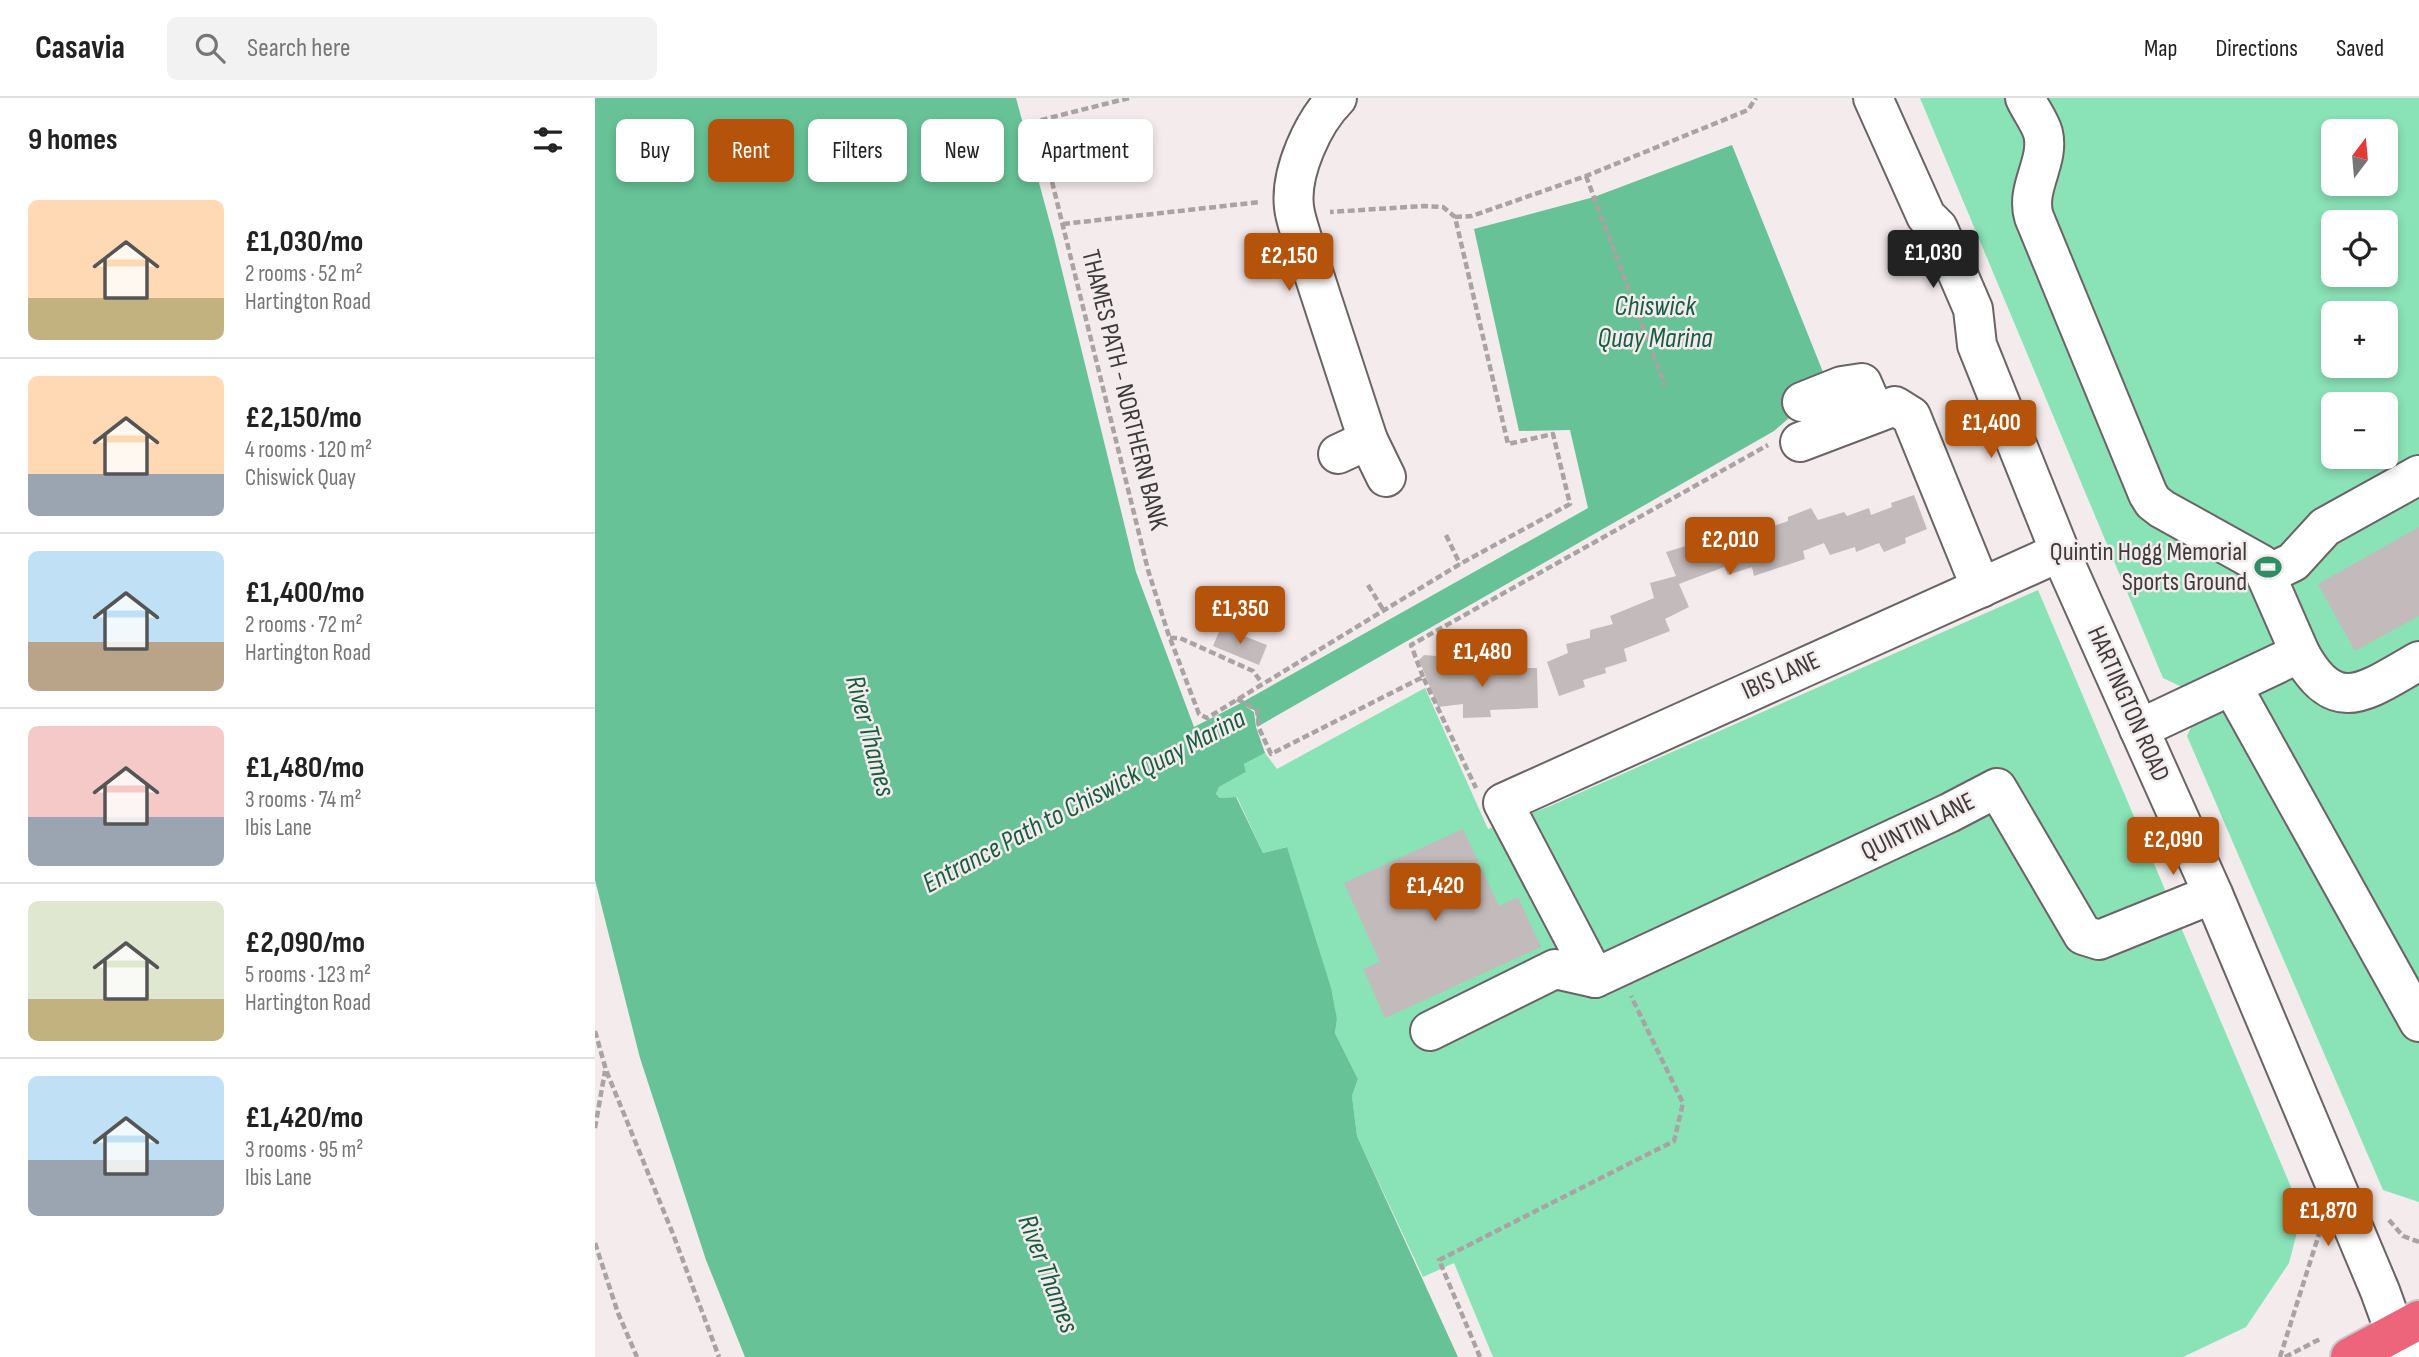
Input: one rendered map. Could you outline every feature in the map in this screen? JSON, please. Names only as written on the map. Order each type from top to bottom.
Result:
[{"type":"highway","points":[[2339,1345],[2406,1336]]},
{"type":"street","points":[[1337,98],[1326,109],[1300,159],[1295,184],[1298,222],[1353,447],[1386,477]]},
{"type":"street","name":"HARTINGTON ROAD","points":[[1873,98],[1926,216],[1938,228],[1973,309],[1977,345],[2060,552],[2406,1336]]},
{"type":"street","points":[[2025,98],[2043,132],[2044,143],[2031,198],[2034,217],[2153,502],[2261,564],[2299,653],[2319,682],[2341,693],[2356,692],[2370,688],[2419,662]]},
{"type":"street","points":[[1802,402],[1842,386],[1862,383],[1875,413]]},
{"type":"street","points":[[1800,442],[1895,406],[1911,416],[1981,588]]},
{"type":"street","points":[[2266,575],[2293,562],[2325,527],[2419,475]]},
{"type":"street","name":"IBIS LANE","points":[[1503,803],[2060,552]]},
{"type":"street","points":[[2139,729],[2299,653]]},
{"type":"street","points":[[2232,686],[2419,1022]]},
{"type":"street","name":"QUINTIN LANE","points":[[1607,973],[1997,788],[2083,935],[2099,940],[2213,894]]},
{"type":"street","points":[[1503,803],[1607,973]]},
{"type":"street","points":[[1430,1031],[1555,970],[1607,973]]},
{"type":"path","name":"THAMES PATH - NORTHERN BANK","points":[[1129,98],[1037,121],[1148,569],[1170,638],[1199,713],[1207,718],[1238,701]]},
{"type":"path","points":[[1455,218],[1472,216],[1586,176],[1748,110],[1755,98]]},
{"type":"path","points":[[1586,176],[1665,386]]},
{"type":"path","points":[[1063,224],[1265,201],[1298,222],[1317,213],[1424,206],[1443,207],[1455,218],[1508,444],[1553,434],[1570,504],[1460,564],[1262,683],[1238,701],[1257,710],[1259,728],[1271,754],[1423,677]]},
{"type":"path","points":[[1503,803],[1481,798],[1464,767],[1411,645],[1790,432],[1800,442]]},
{"type":"path","points":[[1446,535],[1460,564]]},
{"type":"path","points":[[1368,585],[1384,611]]},
{"type":"path","points":[[1170,638],[1179,638],[1253,671],[1262,683]]},
{"type":"path","points":[[1480,1357],[1439,1260],[1674,1141],[1683,1103],[1607,973]]},
{"type":"path","points":[[595,1031],[605,1070],[673,1234],[719,1357]]},
{"type":"path","points":[[595,1128],[605,1070]]},
{"type":"path","points":[[2283,1357],[2321,1226]]},
{"type":"path","points":[[595,1243],[618,1313],[637,1357]]},
{"type":"path","points":[[2283,1357],[2315,1343],[2339,1345]]},
{"type":"shaded area","name":"Quintin Hogg Memorial Sports Ground","points":[[1920,98],[2419,98],[2419,1202],[2383,1190],[2187,736],[2196,717],[2184,688],[2163,678]]},
{"type":"shaded area","points":[[2038,590],[2302,1213],[2289,1263],[2246,1327],[2183,1357],[1493,1357],[1454,1263],[1423,1277],[1357,1136],[1352,1096],[1358,1079],[1335,1033],[1337,1019],[1286,847],[1263,853],[1237,797],[1220,798],[1216,794],[1219,787],[1246,772],[1244,764],[1265,753],[1277,769],[1425,688],[1488,829],[1550,806]]},
{"type":"water","points":[[595,98],[1016,98],[1022,119],[1018,119],[1018,182],[1039,182],[1136,572],[1194,727],[1588,508],[1570,430],[1519,431],[1474,229],[1594,197],[1732,145],[1833,397],[1796,412],[1774,431],[1257,727],[1256,711],[1245,706],[1254,712],[1256,727],[1265,753],[1244,764],[1246,772],[1219,787],[1216,794],[1220,798],[1236,797],[1263,853],[1287,847],[1331,988],[1337,1019],[1335,1033],[1358,1079],[1352,1096],[1357,1136],[1458,1357],[745,1357],[706,1260],[640,1058],[595,880]]},
{"type":"building","points":[[1914,495],[1927,529],[1905,538],[1906,543],[1884,552],[1879,543],[1856,552],[1855,547],[1830,555],[1824,543],[1803,551],[1805,559],[1754,576],[1752,567],[1728,575],[1724,567],[1679,584],[1689,607],[1665,619],[1670,631],[1624,649],[1627,661],[1605,668],[1606,673],[1583,680],[1585,687],[1559,696],[1547,662],[1568,653],[1566,644],[1590,638],[1590,630],[1613,624],[1610,616],[1654,598],[1650,583],[1676,576],[1666,552],[1739,530],[1743,537],[1788,521],[1788,517],[1811,508],[1818,520],[1844,512],[1847,516],[1869,508],[1871,515],[1892,507],[1891,503]]},
{"type":"building","points":[[2419,527],[2419,616],[2355,651],[2318,584]]},
{"type":"building","points":[[1221,627],[1267,645],[1259,665],[1213,646]]},
{"type":"building","points":[[1424,655],[1436,656],[1437,671],[1463,668],[1463,675],[1486,675],[1486,668],[1537,668],[1538,708],[1490,710],[1491,717],[1463,718],[1463,704],[1438,707],[1419,660]]},
{"type":"building","points":[[1463,829],[1499,906],[1518,897],[1541,947],[1385,1018],[1363,969],[1380,962],[1344,883]]},
{"type":"place","name":"Quintin Hogg Memorial Sports Ground","points":[[2268,567]]},
{"type":"water label","name":"Chiswick Quay Marina","points":[[1655,322]]},
{"type":"water label","name":"River Thames","points":[[870,736]]},
{"type":"water label","name":"Entrance Path to Chiswick Quay Marina","points":[[1084,801]]},
{"type":"water label","name":"River Thames","points":[[1048,1274]]}]
